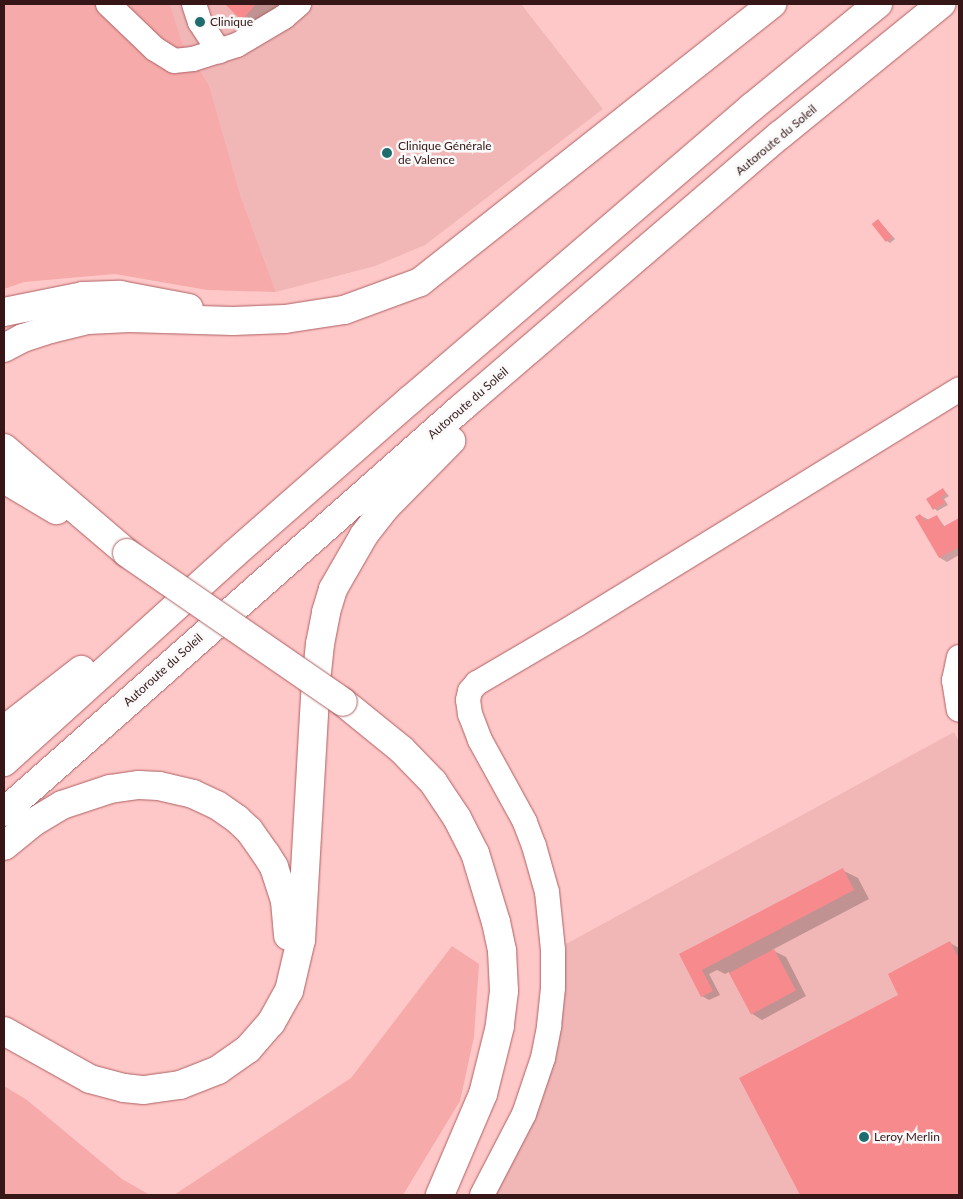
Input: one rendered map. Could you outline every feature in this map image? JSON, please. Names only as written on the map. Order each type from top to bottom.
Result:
[{"type":"main road","points":[[4,348],[22,338],[88,320],[128,318],[233,322],[286,319],[344,310],[420,282],[772,4]]},
{"type":"main road","points":[[4,762],[222,564],[520,304],[878,4]]},
{"type":"main road","name":"Autoroute du Soleil","points":[[4,812],[394,467],[780,135],[941,4]]},
{"type":"main road","points":[[4,1031],[54,1061],[90,1079],[124,1088],[144,1090],[180,1085],[202,1077],[235,1059],[271,1023],[289,991],[301,940],[320,644],[326,612],[341,574],[364,535],[386,507],[428,462],[553,350],[657,241]]},
{"type":"main road","points":[[4,312],[83,296],[120,295],[176,304],[233,322]]},
{"type":"main road","points":[[4,448],[127,553]]},
{"type":"main road","points":[[4,479],[127,553],[343,702],[402,750],[433,782],[457,818],[476,853],[496,922],[502,952],[503,981],[500,1026],[483,1094],[440,1195]]},
{"type":"main road","points":[[4,730],[222,564]]},
{"type":"main road","points":[[4,846],[32,823],[62,805],[110,789],[146,785],[194,794],[217,805],[237,820],[253,835],[266,854],[274,867],[285,901],[288,938],[282,973],[274,993],[255,1025],[244,1037],[221,1055],[181,1072],[151,1078],[121,1076],[106,1072],[71,1058],[4,1018]]},
{"type":"main road","points":[[425,1195],[459,1147]]},
{"type":"street","points":[[108,4],[155,48],[174,61],[193,59],[237,45],[284,18],[299,4]]},
{"type":"street","points":[[194,4],[200,22],[219,51]]},
{"type":"street","points":[[482,1195],[524,1114],[543,1058],[553,987],[553,950],[547,892],[534,846],[525,822],[480,740],[469,707],[470,691],[477,683],[576,625],[724,532],[959,389]]},
{"type":"street","points":[[959,657],[954,680],[959,710]]},
{"type":"shaded area","points":[[4,4],[170,4],[182,42],[209,85],[241,197],[276,292],[207,290],[115,274],[24,282],[4,289]]},
{"type":"shaded area","name":"Clinique Générale de Valence","points":[[170,4],[521,4],[603,109],[425,245],[375,266],[276,292],[241,197],[209,85],[182,42]]},
{"type":"shaded area","points":[[954,732],[959,742],[959,1195],[491,1195],[564,975],[566,944]]},
{"type":"shaded area","points":[[452,946],[479,964],[474,1037],[460,1101],[403,1195],[174,1195],[351,1078]]},
{"type":"shaded area","points":[[4,1086],[27,1100],[122,1179],[150,1195],[4,1195]]},
{"type":"building","points":[[225,4],[256,4],[243,19],[238,17]]},
{"type":"building","points":[[878,219],[892,237],[886,242],[872,224]]},
{"type":"building","points":[[943,488],[946,494],[941,497],[945,503],[933,510],[926,499]]},
{"type":"building","points":[[920,514],[925,521],[937,515],[943,527],[959,518],[959,547],[939,558],[915,517]]},
{"type":"building","points":[[843,868],[854,890],[702,970],[713,991],[701,997],[679,954]]},
{"type":"building","name":"Leroy Merlin","points":[[950,941],[959,959],[959,1195],[800,1195],[739,1078],[898,995],[888,974]]},
{"type":"building","points":[[774,949],[796,990],[751,1014],[729,973]]},
{"type":"place","name":"Clinique","points":[[200,22]]},
{"type":"place","name":"Clinique Générale de Valence","points":[[387,153]]},
{"type":"place","name":"Leroy Merlin","points":[[864,1137]]}]
